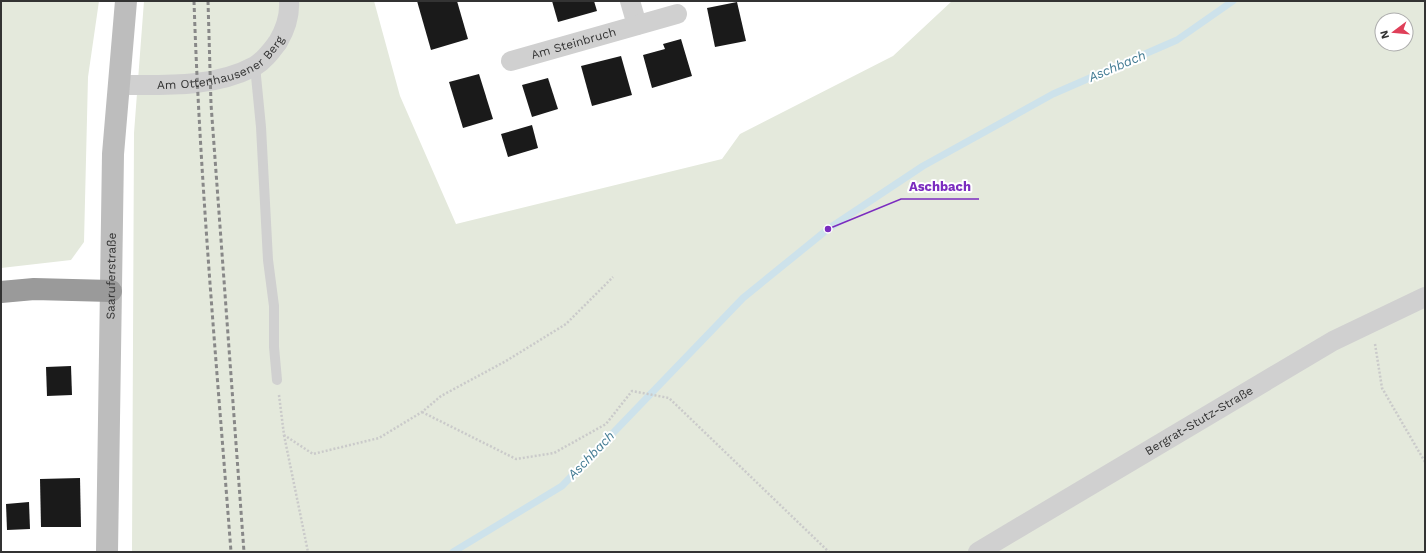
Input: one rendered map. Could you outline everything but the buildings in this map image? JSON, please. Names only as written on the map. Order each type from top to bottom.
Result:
[{"type":"highway","points":[[1,292],[34,289],[111,291]]},
{"type":"main road","name":"Saaruferstraße","points":[[108,552],[113,154],[126,1]]},
{"type":"street","name":"Am Ottenhausener Berg","points":[[119,85],[179,83],[224,78],[255,66],[268,55],[282,34],[290,9],[289,1]]},
{"type":"street","points":[[630,1],[637,25]]},
{"type":"street","name":"Am Steinbruch","points":[[511,61],[677,14]]},
{"type":"street","name":"Bergrat-Stutz-Straße","points":[[978,552],[1333,341],[1425,297]]},
{"type":"lane","points":[[255,66],[261,127],[268,260],[274,306],[274,347],[277,380]]},
{"type":"path","points":[[284,434],[313,454],[378,438],[422,412],[441,396],[506,361],[566,324],[613,277]]},
{"type":"path","points":[[1372,322],[1382,388],[1425,462]]},
{"type":"path","points":[[277,380],[284,434],[308,552]]},
{"type":"path","points":[[422,412],[516,459],[554,453],[606,424],[632,391],[669,398],[829,552]]},
{"type":"shaded area","points":[[1,1],[99,1],[88,77],[84,242],[71,260],[1,268]]},
{"type":"shaded area","points":[[144,1],[374,1],[400,96],[456,224],[722,159],[740,134],[893,56],[952,1],[1425,1],[1425,552],[132,552],[134,133]]},
{"type":"waterway","name":"Aschbach","points":[[453,552],[562,486],[743,298],[828,229],[923,166],[1053,94],[1177,40],[1233,1]]},
{"type":"railway","points":[[194,1],[200,139],[231,552]]},
{"type":"railway","points":[[208,1],[211,104],[244,552]]},
{"type":"place","name":"Aschbach","points":[[828,229]]}]
